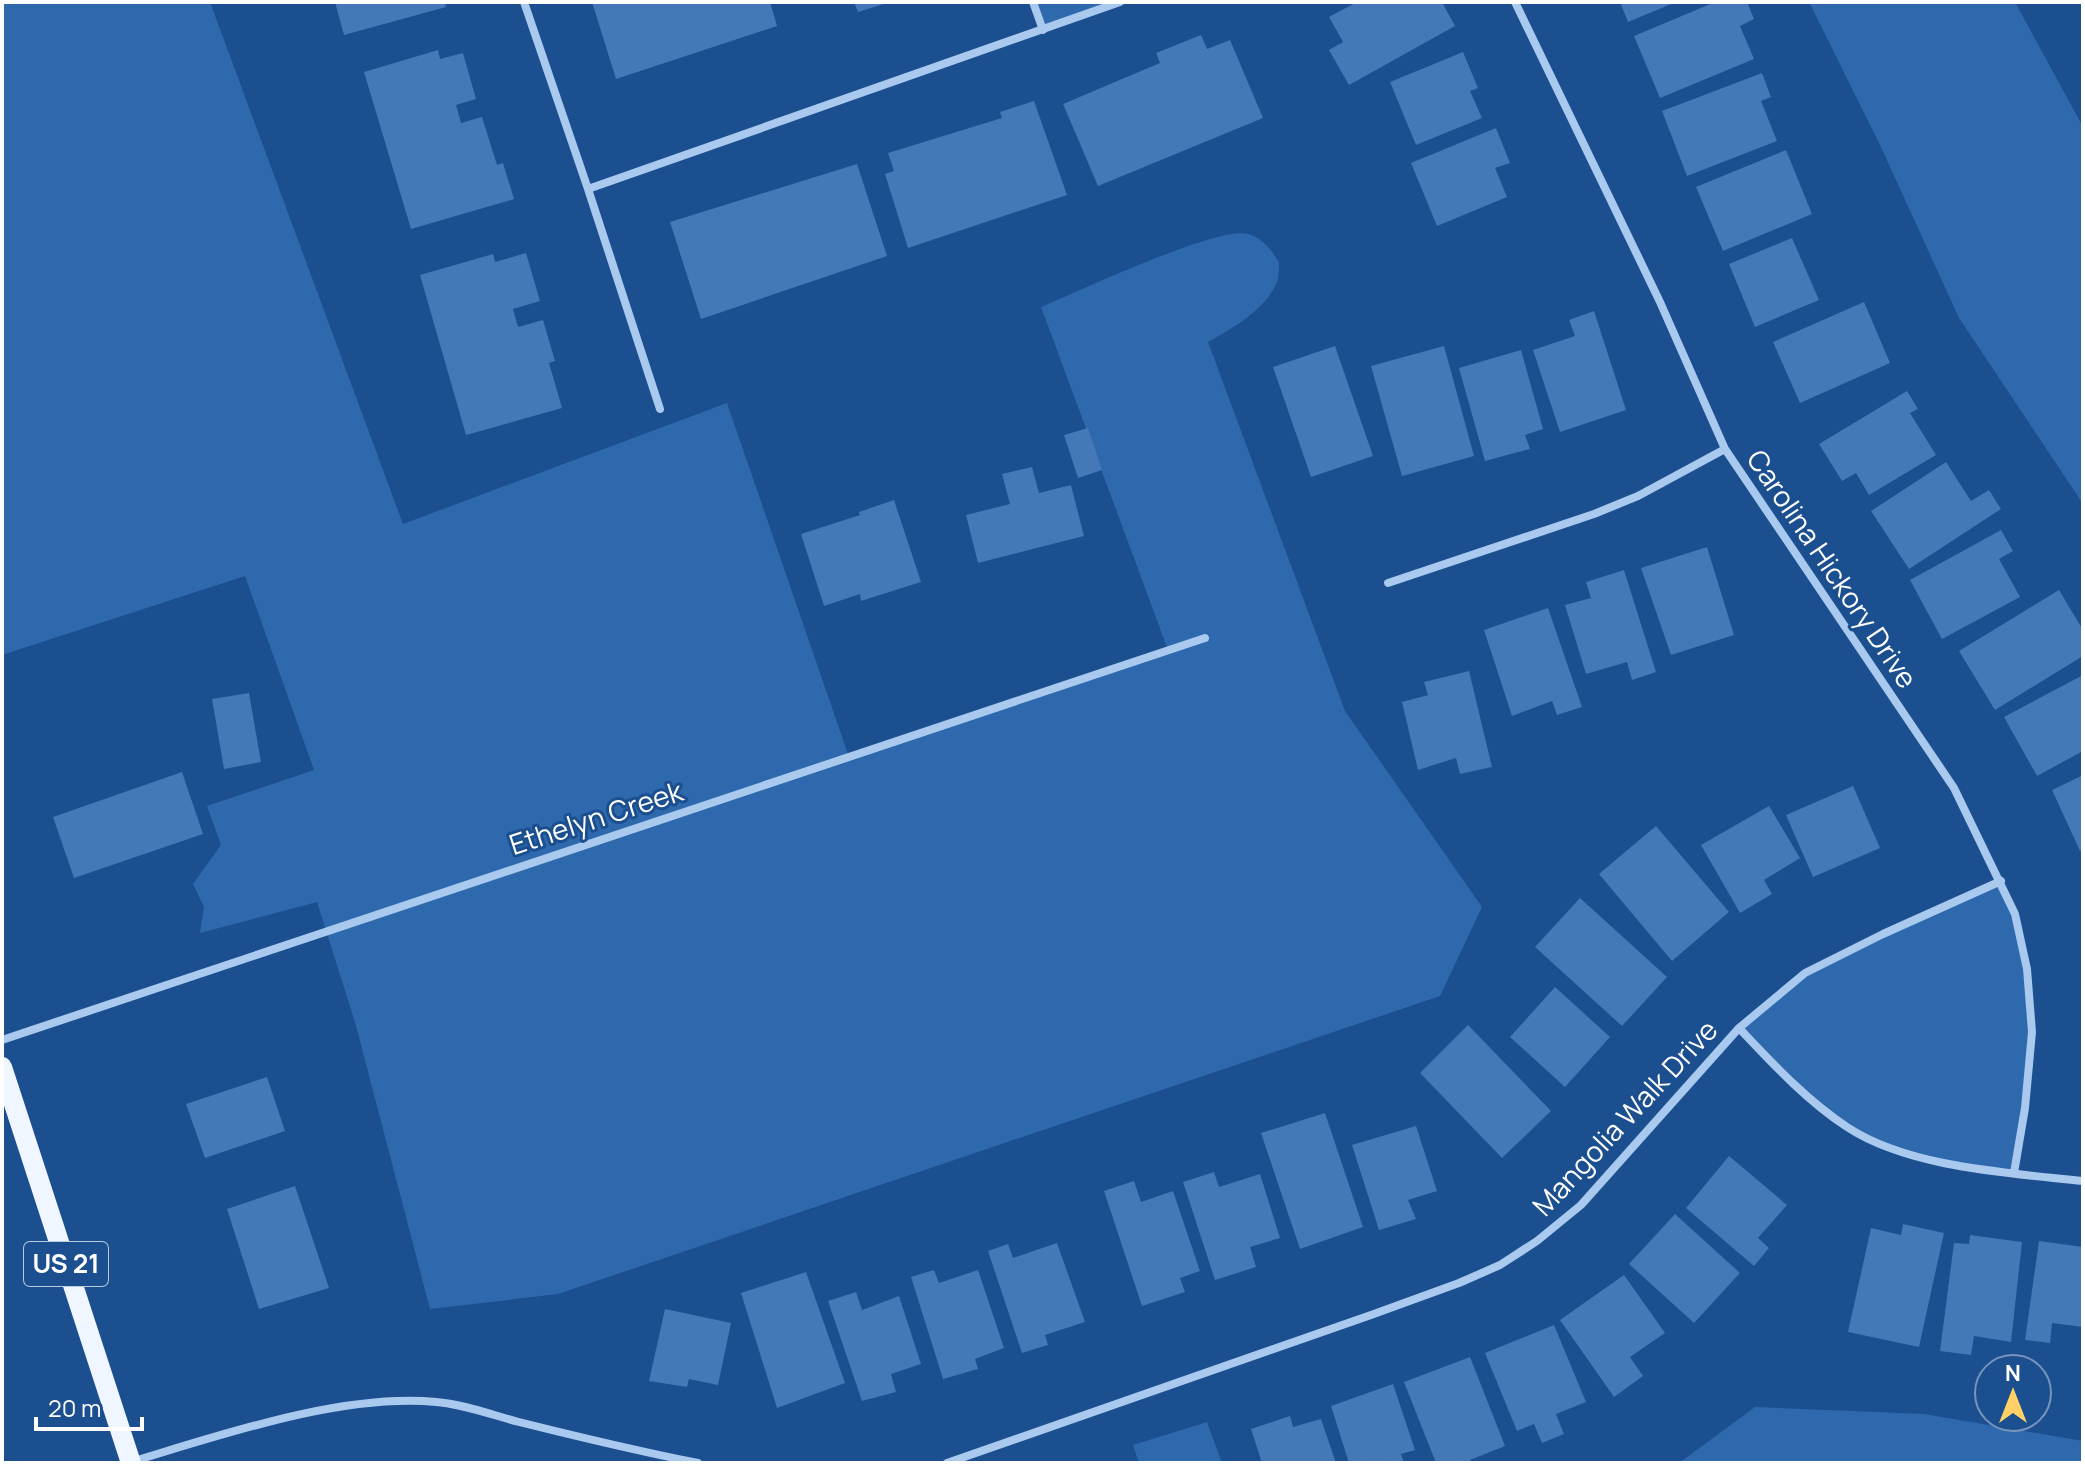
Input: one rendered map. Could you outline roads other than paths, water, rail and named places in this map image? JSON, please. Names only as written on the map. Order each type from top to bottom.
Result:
[{"type":"main road","name":"US 21","points":[[2,1067],[130,1462]]},
{"type":"street","points":[[524,2],[660,409]]},
{"type":"street","points":[[1033,2],[1043,30]]},
{"type":"street","points":[[588,189],[1120,2]]},
{"type":"street","name":"Carolina Hickory Drive","points":[[1515,2],[1660,302],[1725,449],[1954,788],[2001,881],[2023,942],[2032,1016],[2027,1095],[2014,1173]]},
{"type":"street","points":[[1388,583],[1594,514],[1638,496],[1725,449]]},
{"type":"street","name":"Ethelyn Creek","points":[[2,1040],[1205,638]]},
{"type":"street","name":"Mangolia Walk Drive","points":[[947,1463],[1371,1315],[1500,1265],[1537,1241],[1581,1205],[1739,1028],[1805,973],[2001,881]]},
{"type":"street","points":[[1739,1028],[1789,1080],[1849,1129],[1878,1142],[1949,1163],[2083,1181]]},
{"type":"street","points":[[130,1462],[241,1428],[305,1415],[376,1402],[437,1402],[618,1447],[698,1463]]}]
